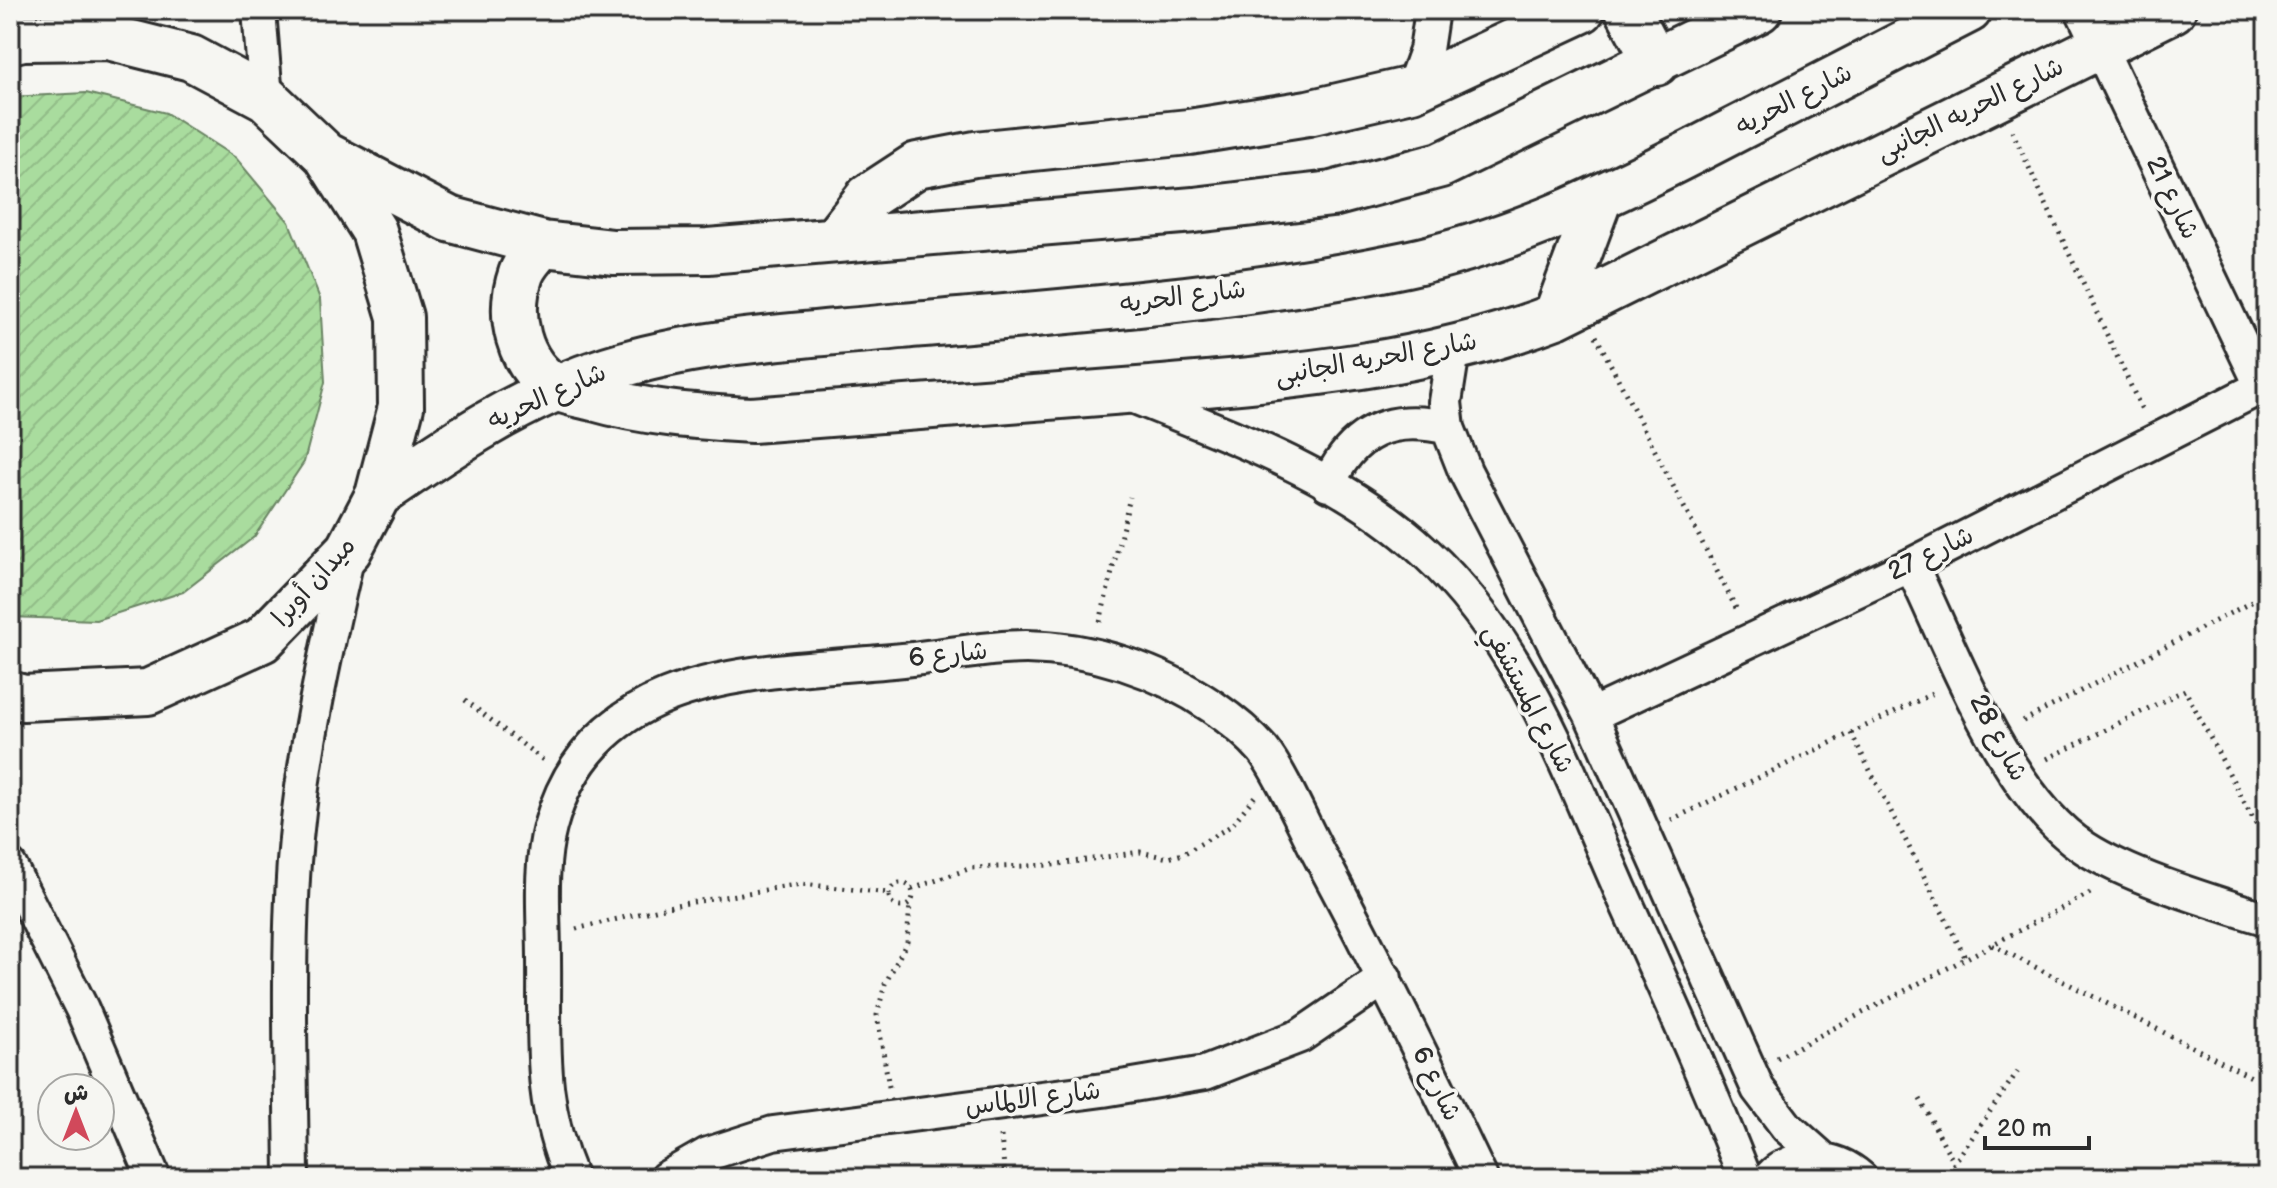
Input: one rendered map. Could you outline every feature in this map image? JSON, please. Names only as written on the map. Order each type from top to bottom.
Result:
[{"type":"main road","points":[[1628,10],[1656,63]]},
{"type":"main road","points":[[326,155],[449,219],[543,244],[613,252],[708,251],[1194,210],[1332,194],[1441,165],[1656,63],[1759,10]]},
{"type":"main road","name":"شارع الحريه","points":[[378,495],[468,432],[557,388],[659,355],[749,341],[1154,301],[1409,263],[1599,200],[1969,10]]},
{"type":"main road","name":"شارع الحريه الجانبى","points":[[557,388],[621,406],[686,417],[752,420],[1238,382],[1453,351],[1568,310],[1996,97],[2090,28],[2173,10]]},
{"type":"main road","points":[[835,239],[868,197],[917,165],[975,154],[1189,132],[1308,113],[1412,89],[1558,14]]},
{"type":"main road","name":"ميدان أوبرا","points":[[10,41],[23,38],[108,37],[191,58],[266,98],[326,155],[374,231],[400,317],[401,407],[378,495],[349,550],[262,640],[148,692],[23,698],[10,694]]},
{"type":"main road","points":[[1568,310],[1599,200]]},
{"type":"main road","points":[[543,244],[522,270],[513,302],[517,336],[532,366],[557,388]]},
{"type":"street","points":[[259,10],[266,98]]},
{"type":"street","points":[[1412,89],[1426,50],[1432,10]]},
{"type":"street","name":"شارع 21","points":[[2090,28],[2264,385]]},
{"type":"street","name":"شارع المستشفي","points":[[1453,351],[1445,402],[1448,428],[1465,471],[1591,715],[1758,1089],[1787,1127],[1823,1159],[1836,1162],[1862,1177]]},
{"type":"street","name":"شارع 27","points":[[1591,715],[1911,565],[2264,385]]},
{"type":"street","name":"شارع المستشفي","points":[[1120,392],[1260,451],[1328,485],[1379,515],[1425,551],[1465,593],[1500,639],[1544,718],[1697,1062],[1745,1178]]},
{"type":"street","points":[[1328,485],[1338,463],[1355,444],[1376,430],[1399,423],[1424,422],[1448,428]]},
{"type":"street","points":[[292,1178],[289,958],[294,859],[315,697],[349,550]]},
{"type":"street","name":"شارع 28","points":[[1911,565],[2015,776],[2046,816],[2085,848],[2134,871],[2208,901],[2267,919]]},
{"type":"street","name":"شارع 6","points":[[571,1178],[554,1139],[546,1096],[544,879],[550,828],[569,780],[600,738],[640,706],[688,685],[739,676],[1025,647],[1092,654],[1156,675],[1214,707],[1264,751],[1385,978],[1481,1178]]},
{"type":"street","points":[[10,866],[82,1009],[154,1178]]},
{"type":"street","name":"شارع الالماس","points":[[666,1178],[708,1154],[773,1133],[1205,1073],[1300,1036],[1385,978]]},
{"type":"street","points":[[1769,1178],[1789,1164],[1823,1159]]},
{"type":"path","points":[[1996,97],[2157,440]]},
{"type":"path","points":[[1568,310],[1752,640]]},
{"type":"path","points":[[1092,654],[1130,497]]},
{"type":"path","points":[[1994,735],[2267,594]]},
{"type":"path","points":[[1644,834],[1966,678]]},
{"type":"path","points":[[2015,776],[2183,689],[2267,845]]},
{"type":"path","points":[[465,700],[569,780]]},
{"type":"path","points":[[1851,733],[1966,959]]},
{"type":"path","points":[[912,889],[971,868],[1052,865],[1140,852],[1168,858],[1183,854],[1231,826],[1275,772]]},
{"type":"path","points":[[1750,1072],[2134,871]]},
{"type":"path","points":[[889,893],[896,884],[902,883],[912,889]]},
{"type":"path","points":[[544,936],[676,905],[801,884],[889,893]]},
{"type":"path","points":[[895,1117],[877,1015],[885,984],[907,942],[912,889]]},
{"type":"path","points":[[889,893],[896,906],[910,904]]},
{"type":"path","points":[[1992,945],[2267,1085]]},
{"type":"path","points":[[1944,1178],[2018,1071]]},
{"type":"path","points":[[1920,1099],[1954,1163]]},
{"type":"path","points":[[998,1104],[1005,1178]]},
{"type":"green space","points":[[86,93],[166,113],[236,158],[289,222],[320,299],[325,382],[304,462],[254,537],[183,592],[96,620],[10,617],[10,97]]}]
